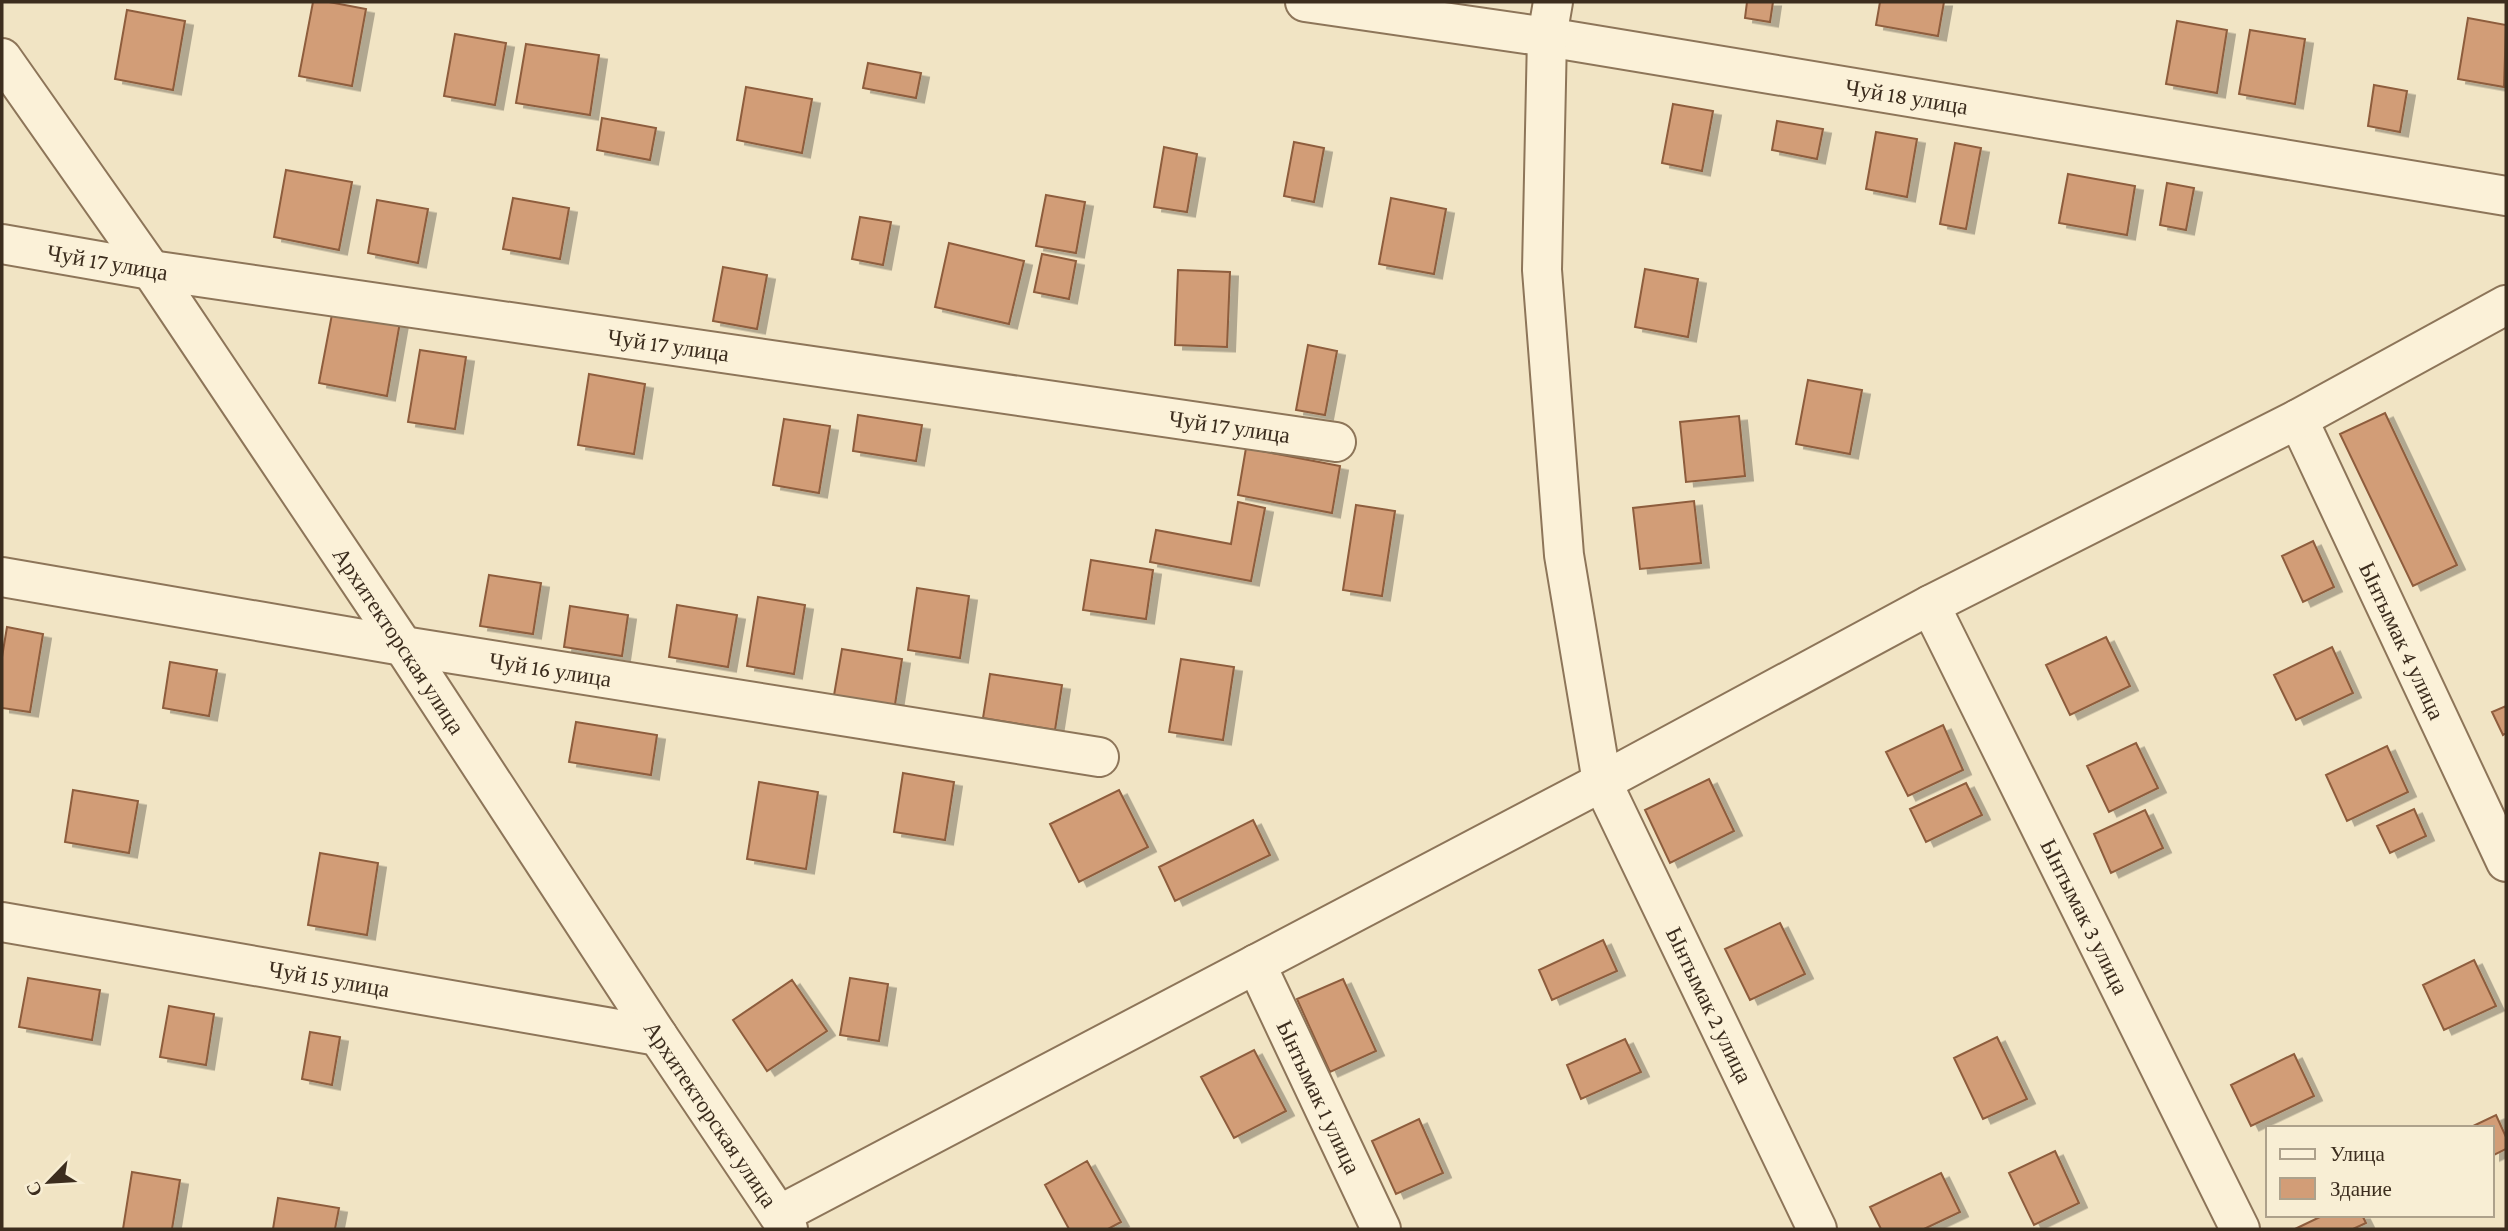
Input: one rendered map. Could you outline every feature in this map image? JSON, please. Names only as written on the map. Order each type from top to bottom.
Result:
[{"type":"street","name":"Чуй 18 улица","points":[[1305,2],[1550,19],[2506,196]]},
{"type":"street","name":"Ынтымак 2 улица","points":[[1550,19],[1542,270],[1564,555],[1602,782],[1817,1229]]},
{"type":"street","name":"Архитекторская улица","points":[[2,58],[151,270],[403,646],[657,1037],[784,1222]]},
{"type":"street","name":"Чуй 17 улица","points":[[2,244],[151,270],[1336,442]]},
{"type":"street","points":[[784,1222],[1256,964],[1930,605],[2298,419],[2506,305]]},
{"type":"street","name":"Ынтымак 4 улица","points":[[2298,419],[2506,862]]},
{"type":"street","name":"Чуй 16 улица","points":[[2,577],[403,646],[1099,757]]},
{"type":"street","name":"Ынтымак 3 улица","points":[[1930,605],[2240,1229]]},
{"type":"street","name":"Чуй 15 улица","points":[[2,922],[657,1037]]},
{"type":"street","name":"Ынтымак 1 улица","points":[[1256,964],[1381,1229]]},
{"type":"building","points":[[313,2],[366,9],[352,86],[299,76]]},
{"type":"building","points":[[1747,2],[1773,2],[1770,22],[1745,18]]},
{"type":"building","points":[[1880,2],[1944,2],[1938,36],[1876,25]]},
{"type":"building","points":[[127,10],[185,21],[173,90],[115,79]]},
{"type":"building","points":[[2468,18],[2506,25],[2504,87],[2458,79]]},
{"type":"building","points":[[2177,21],[2227,30],[2217,93],[2166,84]]},
{"type":"building","points":[[2250,30],[2305,39],[2295,104],[2239,94]]},
{"type":"building","points":[[455,34],[506,43],[495,105],[444,96]]},
{"type":"building","points":[[526,44],[599,55],[590,115],[516,103]]},
{"type":"building","points":[[868,63],[921,73],[916,98],[863,88]]},
{"type":"building","points":[[2374,85],[2407,91],[2400,132],[2368,126]]},
{"type":"building","points":[[746,87],[812,99],[802,153],[737,140]]},
{"type":"building","points":[[1673,104],[1713,111],[1702,171],[1662,163]]},
{"type":"building","points":[[602,118],[656,128],[650,160],[597,150]]},
{"type":"building","points":[[1777,121],[1823,129],[1817,159],[1772,150]]},
{"type":"building","points":[[1876,132],[1917,139],[1907,197],[1866,189]]},
{"type":"building","points":[[1294,142],[1324,148],[1314,202],[1284,196]]},
{"type":"building","points":[[1955,143],[1981,148],[1966,229],[1940,224]]},
{"type":"building","points":[[1164,147],[1197,154],[1187,212],[1154,207]]},
{"type":"building","points":[[286,170],[352,182],[339,250],[274,237]]},
{"type":"building","points":[[2068,174],[2135,186],[2127,235],[2059,223]]},
{"type":"building","points":[[2167,183],[2194,188],[2186,230],[2160,225]]},
{"type":"building","points":[[1046,195],[1085,202],[1076,253],[1036,246]]},
{"type":"building","points":[[513,198],[569,208],[560,259],[503,249]]},
{"type":"building","points":[[1391,198],[1446,209],[1434,274],[1379,264]]},
{"type":"building","points":[[377,200],[428,209],[418,263],[368,253]]},
{"type":"building","points":[[860,217],[891,222],[883,265],[852,259]]},
{"type":"building","points":[[949,243],[1024,261],[1009,324],[935,307]]},
{"type":"building","points":[[1042,254],[1076,261],[1069,299],[1034,292]]},
{"type":"building","points":[[723,267],[767,275],[757,329],[713,321]]},
{"type":"building","points":[[1645,269],[1698,279],[1688,337],[1635,327]]},
{"type":"building","points":[[1178,270],[1230,272],[1227,347],[1175,345]]},
{"type":"building","points":[[333,309],[400,322],[387,396],[319,383]]},
{"type":"building","points":[[1308,345],[1337,351],[1325,415],[1296,410]]},
{"type":"building","points":[[420,350],[466,357],[455,429],[408,422]]},
{"type":"building","points":[[589,374],[645,384],[634,454],[578,445]]},
{"type":"building","points":[[1808,380],[1862,390],[1850,454],[1796,444]]},
{"type":"building","points":[[2385,413],[2457,565],[2413,586],[2340,434]]},
{"type":"building","points":[[858,415],[922,425],[916,461],[853,451]]},
{"type":"building","points":[[1739,416],[1745,476],[1686,482],[1680,422]]},
{"type":"building","points":[[784,419],[830,426],[819,493],[773,485]]},
{"type":"building","points":[[1246,448],[1340,466],[1332,513],[1238,495]]},
{"type":"building","points":[[1694,501],[1701,563],[1640,569],[1633,508]]},
{"type":"building","points":[[1238,502],[1265,508],[1251,581],[1150,562],[1156,530],[1231,544]]},
{"type":"building","points":[[1356,505],[1395,511],[1382,596],[1343,590]]},
{"type":"building","points":[[2313,541],[2334,587],[2303,602],[2282,556]]},
{"type":"building","points":[[1091,560],[1153,570],[1146,619],[1083,610]]},
{"type":"building","points":[[489,575],[541,583],[533,634],[480,626]]},
{"type":"building","points":[[917,588],[969,596],[960,658],[908,650]]},
{"type":"building","points":[[758,597],[805,605],[794,674],[747,666]]},
{"type":"building","points":[[677,605],[737,615],[728,667],[669,657]]},
{"type":"building","points":[[570,606],[628,615],[622,656],[564,647]]},
{"type":"building","points":[[7,627],[43,634],[30,712],[2,708],[2,657]]},
{"type":"building","points":[[2106,637],[2130,686],[2070,715],[2046,665]]},
{"type":"building","points":[[2332,647],[2353,693],[2296,720],[2274,675]]},
{"type":"building","points":[[842,649],[902,659],[894,711],[833,701]]},
{"type":"building","points":[[1181,659],[1234,667],[1223,740],[1169,732]]},
{"type":"building","points":[[170,662],[217,670],[209,716],[163,708]]},
{"type":"building","points":[[990,674],[1062,685],[1055,730],[983,718]]},
{"type":"building","points":[[2506,706],[2506,733],[2503,735],[2492,712]]},
{"type":"building","points":[[576,722],[657,735],[651,775],[569,762]]},
{"type":"building","points":[[1943,725],[1963,770],[1908,796],[1886,752]]},
{"type":"building","points":[[2136,743],[2158,788],[2109,812],[2087,766]]},
{"type":"building","points":[[2387,746],[2408,792],[2347,821],[2326,775]]},
{"type":"building","points":[[903,773],[954,782],[945,840],[894,832]]},
{"type":"building","points":[[1709,779],[1734,831],[1670,863],[1645,810]]},
{"type":"building","points":[[759,782],[818,792],[806,869],[747,859]]},
{"type":"building","points":[[1966,783],[1982,815],[1926,842],[1910,809]]},
{"type":"building","points":[[73,790],[138,801],[129,853],[65,842]]},
{"type":"building","points":[[1119,790],[1148,847],[1079,882],[1050,824]]},
{"type":"building","points":[[2414,809],[2426,836],[2390,853],[2377,826]]},
{"type":"building","points":[[2145,810],[2163,848],[2111,873],[2094,834]]},
{"type":"building","points":[[1253,820],[1270,855],[1175,901],[1159,867]]},
{"type":"building","points":[[320,853],[378,863],[367,935],[308,925]]},
{"type":"building","points":[[1780,923],[1805,974],[1750,1000],[1725,949]]},
{"type":"building","points":[[1603,940],[1617,971],[1552,1000],[1539,970]]},
{"type":"building","points":[[2474,960],[2496,1006],[2444,1030],[2423,985]]},
{"type":"building","points":[[28,978],[100,990],[92,1040],[19,1027]]},
{"type":"building","points":[[850,978],[888,984],[879,1041],[840,1035]]},
{"type":"building","points":[[1343,979],[1376,1051],[1330,1072],[1297,999]]},
{"type":"building","points":[[792,980],[827,1031],[767,1071],[733,1020]]},
{"type":"building","points":[[169,1006],[214,1014],[206,1065],[160,1057]]},
{"type":"building","points":[[310,1032],[340,1037],[332,1085],[302,1079]]},
{"type":"building","points":[[1997,1037],[2027,1099],[1983,1119],[1954,1058]]},
{"type":"building","points":[[1625,1039],[1641,1072],[1581,1099],[1567,1065]]},
{"type":"building","points":[[1254,1050],[1286,1111],[1234,1138],[1201,1077]]},
{"type":"building","points":[[2294,1054],[2314,1096],[2251,1126],[2231,1085]]},
{"type":"building","points":[[2496,1115],[2506,1137],[2506,1149],[2494,1155],[2494,1126],[2473,1126]]},
{"type":"building","points":[[1419,1119],[1443,1173],[1396,1194],[1372,1141]]},
{"type":"building","points":[[2055,1151],[2079,1203],[2034,1225],[2009,1173]]},
{"type":"building","points":[[1087,1161],[1121,1222],[1108,1229],[1069,1229],[1045,1185]]},
{"type":"building","points":[[132,1172],[180,1180],[172,1229],[123,1229]]},
{"type":"building","points":[[1941,1173],[1960,1212],[1924,1229],[1881,1229],[1870,1207]]},
{"type":"building","points":[[278,1198],[339,1208],[335,1229],[273,1229]]},
{"type":"building","points":[[2320,1217],[2363,1217],[2366,1223],[2353,1229],[2295,1229]]}]
